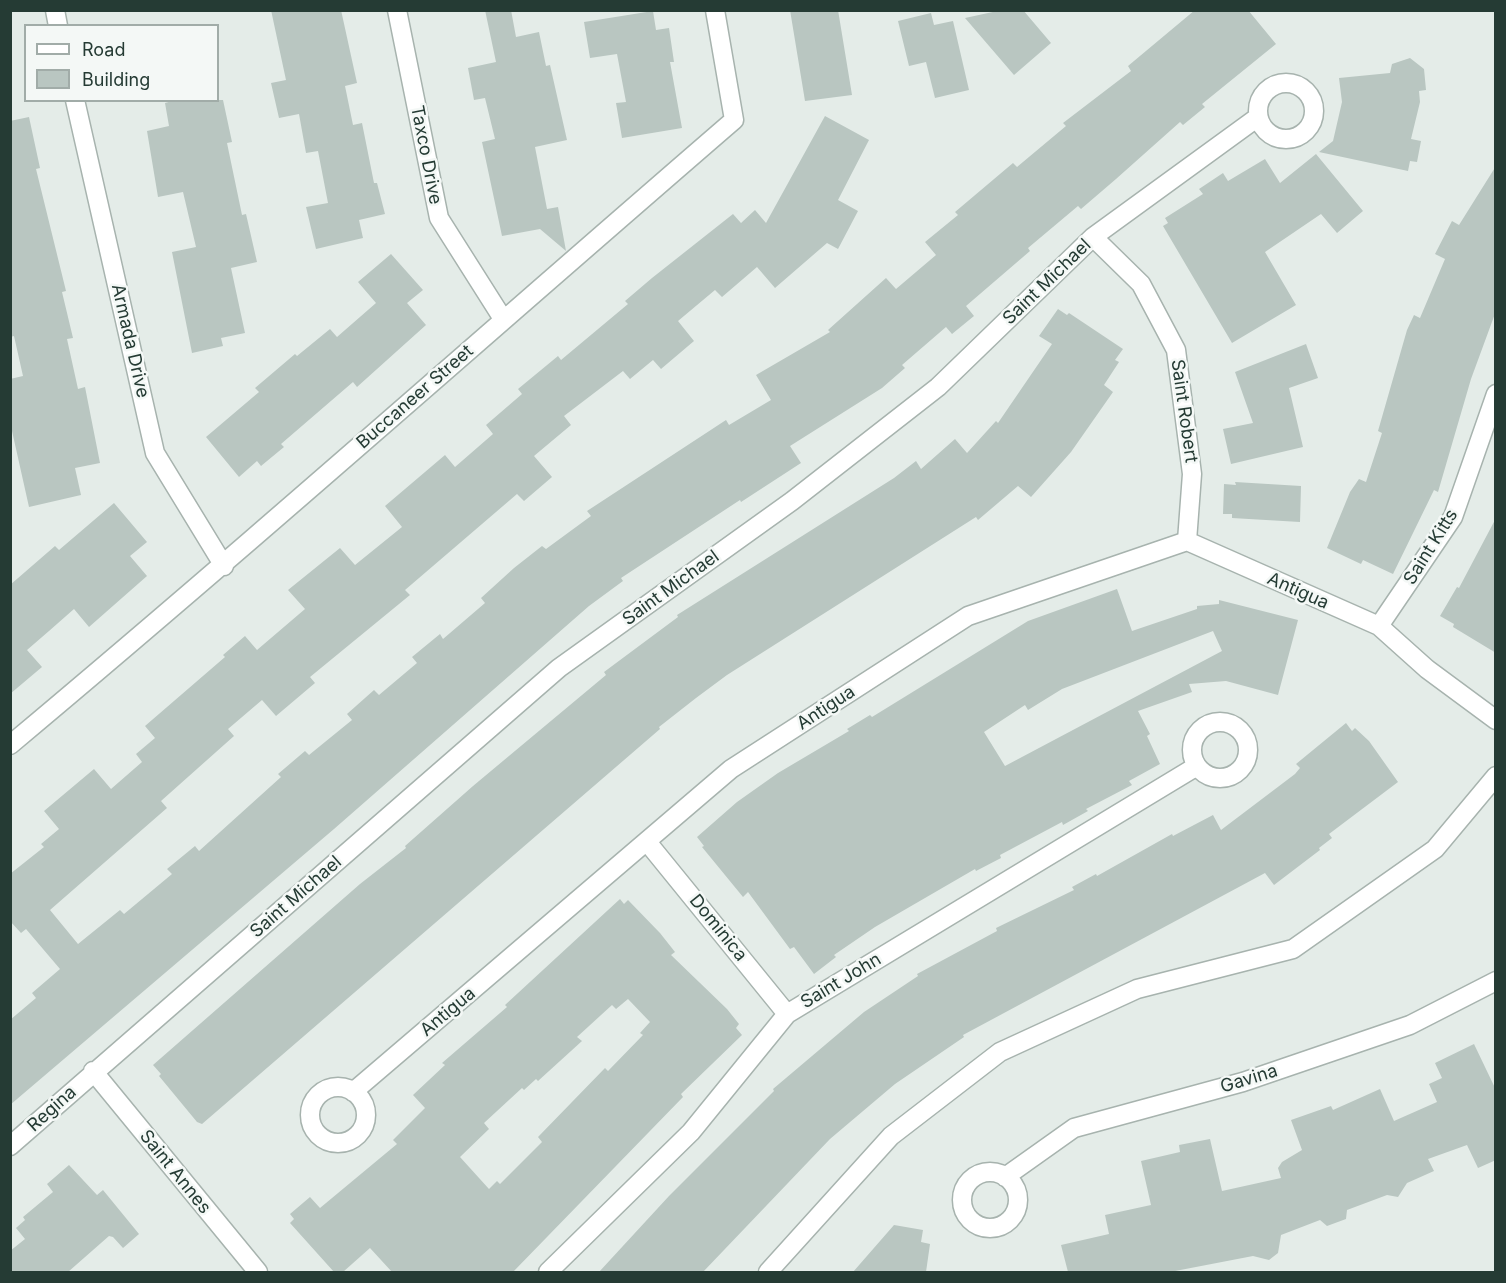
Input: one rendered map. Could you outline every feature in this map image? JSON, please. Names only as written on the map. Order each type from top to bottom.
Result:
[{"type":"street","name":"Taxco Drive","points":[[397,10],[439,218],[503,319]]},
{"type":"street","name":"Buccaneer Street","points":[[10,745],[224,566],[503,319],[734,120],[715,10]]},
{"type":"street","name":"Armada Drive","points":[[75,102],[155,453],[224,566]]},
{"type":"street","name":"Saint Michael","points":[[93,1071],[559,668],[792,501],[938,387],[1093,237],[1258,117]]},
{"type":"street","name":"Saint Robert","points":[[1093,237],[1141,284],[1176,350],[1192,474],[1187,541]]},
{"type":"street","name":"Saint Kitts","points":[[1378,626],[1453,517],[1496,394]]},
{"type":"street","name":"Antigua","points":[[353,1092],[648,843],[731,769],[968,616],[1187,541],[1378,626],[1427,669],[1496,720]]},
{"type":"street","name":"Saint John","points":[[548,1272],[691,1132],[787,1014],[1197,766]]},
{"type":"street","points":[[768,1272],[891,1136],[1000,1052],[1137,989],[1293,949],[1435,849],[1496,776]]},
{"type":"street","name":"Dominica","points":[[648,843],[787,1014]]},
{"type":"street","name":"Gavina","points":[[1005,1177],[1074,1128],[1243,1082],[1399,1028],[1496,981]]},
{"type":"street","name":"Regina","points":[[10,1146],[93,1071]]},
{"type":"street","name":"Saint Annes","points":[[93,1071],[258,1272]]},
{"type":"building","points":[[271,10],[341,10],[357,83],[345,86],[353,125],[362,123],[374,183],[377,183],[385,214],[359,220],[363,238],[316,249],[306,207],[328,203],[318,151],[306,153],[299,114],[279,118],[271,83],[286,80]]},
{"type":"building","points":[[485,10],[511,10],[516,37],[539,32],[546,66],[550,65],[567,140],[535,147],[547,209],[558,207],[566,251],[540,229],[502,236],[482,142],[495,139],[485,98],[474,100],[468,68],[496,62]]},
{"type":"building","points":[[790,10],[838,10],[852,95],[805,101]]},
{"type":"building","points":[[1002,10],[1023,10],[1051,43],[1014,75],[965,18]]},
{"type":"building","points":[[1195,10],[1248,10],[1276,44],[1202,104],[1205,107],[1183,125],[1180,122],[1081,209],[1078,206],[1028,248],[1030,251],[966,306],[974,316],[952,334],[946,327],[902,365],[905,368],[882,388],[790,446],[801,463],[621,578],[623,581],[589,606],[334,829],[10,1105],[10,1020],[36,998],[32,993],[60,969],[26,929],[21,933],[10,921],[10,874],[44,847],[41,844],[59,829],[44,811],[94,769],[111,789],[142,762],[136,754],[155,738],[145,726],[225,657],[223,655],[245,636],[257,650],[305,609],[288,590],[340,548],[355,565],[402,527],[385,506],[445,455],[455,467],[493,434],[486,425],[522,394],[518,389],[558,356],[561,360],[628,304],[625,301],[652,278],[733,214],[741,223],[755,210],[766,223],[825,116],[869,140],[838,200],[858,211],[838,249],[827,243],[775,288],[757,267],[722,297],[715,290],[678,321],[694,341],[661,369],[653,360],[630,379],[623,371],[564,416],[571,425],[534,456],[552,477],[524,501],[517,494],[405,590],[410,595],[310,677],[315,683],[276,716],[262,700],[228,729],[234,736],[161,801],[167,808],[50,910],[78,944],[120,910],[124,914],[172,874],[167,869],[195,846],[199,851],[281,777],[278,774],[305,751],[309,755],[352,720],[347,714],[374,690],[379,695],[417,663],[412,657],[440,634],[443,639],[485,603],[481,598],[542,546],[546,549],[591,516],[587,511],[726,420],[729,425],[771,400],[756,375],[830,332],[828,330],[886,278],[896,289],[936,255],[925,242],[958,215],[955,212],[1013,163],[1017,167],[1066,126],[1063,123],[1131,71],[1128,66]]},
{"type":"building","points":[[653,11],[656,30],[669,28],[674,62],[670,62],[682,128],[622,138],[616,103],[626,102],[617,54],[590,58],[584,22]]},
{"type":"building","points":[[931,13],[934,25],[953,21],[969,90],[935,98],[926,62],[909,66],[898,21]]},
{"type":"building","points":[[1410,58],[1424,69],[1426,90],[1419,91],[1420,102],[1411,139],[1421,141],[1417,162],[1410,161],[1408,171],[1319,152],[1333,141],[1342,102],[1339,78],[1390,73],[1392,64]]},
{"type":"building","points":[[223,100],[232,142],[227,143],[242,215],[246,214],[257,262],[231,268],[245,333],[221,338],[223,346],[192,353],[172,252],[196,247],[183,192],[158,197],[147,131],[169,126],[165,103]]},
{"type":"building","points":[[29,117],[40,168],[36,169],[66,291],[62,292],[73,338],[67,339],[78,389],[85,387],[100,463],[75,468],[81,495],[29,507],[10,422],[10,379],[23,376],[14,336],[10,337],[10,121]]},
{"type":"building","points":[[1316,154],[1363,211],[1337,233],[1321,214],[1265,252],[1296,305],[1232,343],[1163,226],[1168,223],[1165,218],[1203,194],[1199,189],[1223,173],[1228,181],[1265,159],[1280,183]]},
{"type":"building","points":[[1496,166],[1496,311],[1471,379],[1438,492],[1434,490],[1393,574],[1363,560],[1361,564],[1327,548],[1350,492],[1359,479],[1366,482],[1382,433],[1378,431],[1407,330],[1414,315],[1420,318],[1445,259],[1435,254],[1452,221],[1459,225]]},
{"type":"building","points":[[391,254],[423,290],[407,303],[426,325],[357,387],[353,382],[281,444],[284,447],[261,466],[257,461],[239,477],[206,437],[259,392],[255,388],[295,354],[297,356],[330,329],[337,337],[376,303],[358,282]]},
{"type":"building","points":[[1058,309],[1067,315],[1069,313],[1123,349],[1115,360],[1119,362],[1104,385],[1113,392],[1071,452],[1031,497],[1018,486],[978,520],[976,517],[727,675],[696,698],[659,727],[660,729],[202,1124],[197,1122],[159,1076],[161,1074],[153,1065],[360,884],[406,848],[405,846],[473,786],[606,675],[604,672],[678,617],[677,615],[894,478],[916,461],[921,469],[955,439],[967,453],[996,421],[998,423],[1052,344],[1039,336]]},
{"type":"building","points":[[1306,344],[1318,378],[1289,388],[1303,447],[1231,464],[1223,429],[1253,423],[1235,372]]},
{"type":"building","points":[[1235,482],[1301,486],[1300,522],[1232,518],[1232,514],[1223,514],[1224,484],[1236,485]]},
{"type":"building","points":[[114,503],[147,542],[130,556],[147,576],[89,627],[74,609],[27,650],[42,667],[10,694],[10,585],[55,546],[59,550]]},
{"type":"building","points":[[1496,518],[1496,653],[1453,627],[1454,624],[1440,616],[1457,587],[1459,588]]},
{"type":"building","points":[[1117,589],[1132,631],[1197,609],[1197,606],[1219,604],[1219,600],[1298,620],[1278,695],[1226,681],[1189,684],[1192,692],[1138,711],[1150,734],[1147,736],[1160,764],[1129,781],[1132,785],[1086,809],[1088,811],[1000,855],[1001,858],[976,871],[975,869],[875,927],[834,955],[836,957],[814,974],[794,947],[790,949],[748,892],[743,897],[702,847],[704,846],[697,837],[737,802],[778,773],[1028,621]],"holes":[[[1213,631],[1222,651],[1005,766],[984,732],[1025,705],[1028,710],[1062,689]]]},
{"type":"building","points":[[1346,723],[1352,731],[1355,728],[1369,741],[1398,782],[1329,834],[1332,838],[1319,848],[1320,850],[1274,885],[1265,873],[963,1035],[964,1037],[895,1084],[830,1139],[703,1272],[599,1272],[669,1196],[774,1091],[773,1089],[864,1012],[918,976],[917,974],[997,931],[996,928],[1074,890],[1072,887],[1096,874],[1097,876],[1172,834],[1173,836],[1213,815],[1221,830],[1295,774],[1300,768],[1296,764]]},
{"type":"building","points":[[620,899],[624,904],[628,900],[675,952],[671,955],[727,1009],[739,1024],[736,1028],[742,1035],[681,1094],[683,1097],[513,1272],[392,1272],[370,1248],[343,1272],[334,1272],[290,1223],[294,1219],[290,1214],[310,1197],[320,1208],[397,1144],[393,1140],[425,1108],[413,1095],[445,1065],[442,1063],[507,1007],[505,1005]],"holes":[[[628,999],[650,1022],[640,1033],[643,1035],[608,1071],[605,1068],[538,1137],[542,1142],[500,1184],[497,1181],[489,1189],[460,1157],[489,1129],[484,1123],[522,1088],[524,1090],[536,1079],[538,1081],[582,1041],[577,1037],[612,1005],[616,1009]]]},
{"type":"building","points":[[1474,1044],[1496,1090],[1496,1160],[1478,1168],[1467,1145],[1428,1159],[1434,1171],[1407,1183],[1398,1197],[1387,1195],[1347,1210],[1346,1219],[1327,1226],[1320,1220],[1281,1235],[1278,1253],[1269,1260],[1253,1256],[1170,1272],[1068,1272],[1061,1245],[1109,1234],[1105,1215],[1151,1205],[1141,1161],[1180,1152],[1179,1145],[1210,1139],[1222,1191],[1281,1178],[1278,1168],[1282,1162],[1302,1150],[1291,1120],[1331,1106],[1333,1110],[1380,1089],[1394,1121],[1437,1102],[1429,1084],[1442,1078],[1435,1063]]},
{"type":"building","points":[[69,1165],[97,1195],[103,1190],[139,1234],[123,1248],[113,1237],[109,1236],[68,1272],[10,1272],[10,1251],[25,1239],[16,1228],[25,1220],[23,1217],[53,1192],[47,1184]]},
{"type":"building","points":[[894,1225],[923,1230],[921,1242],[930,1244],[926,1272],[853,1272]]}]
